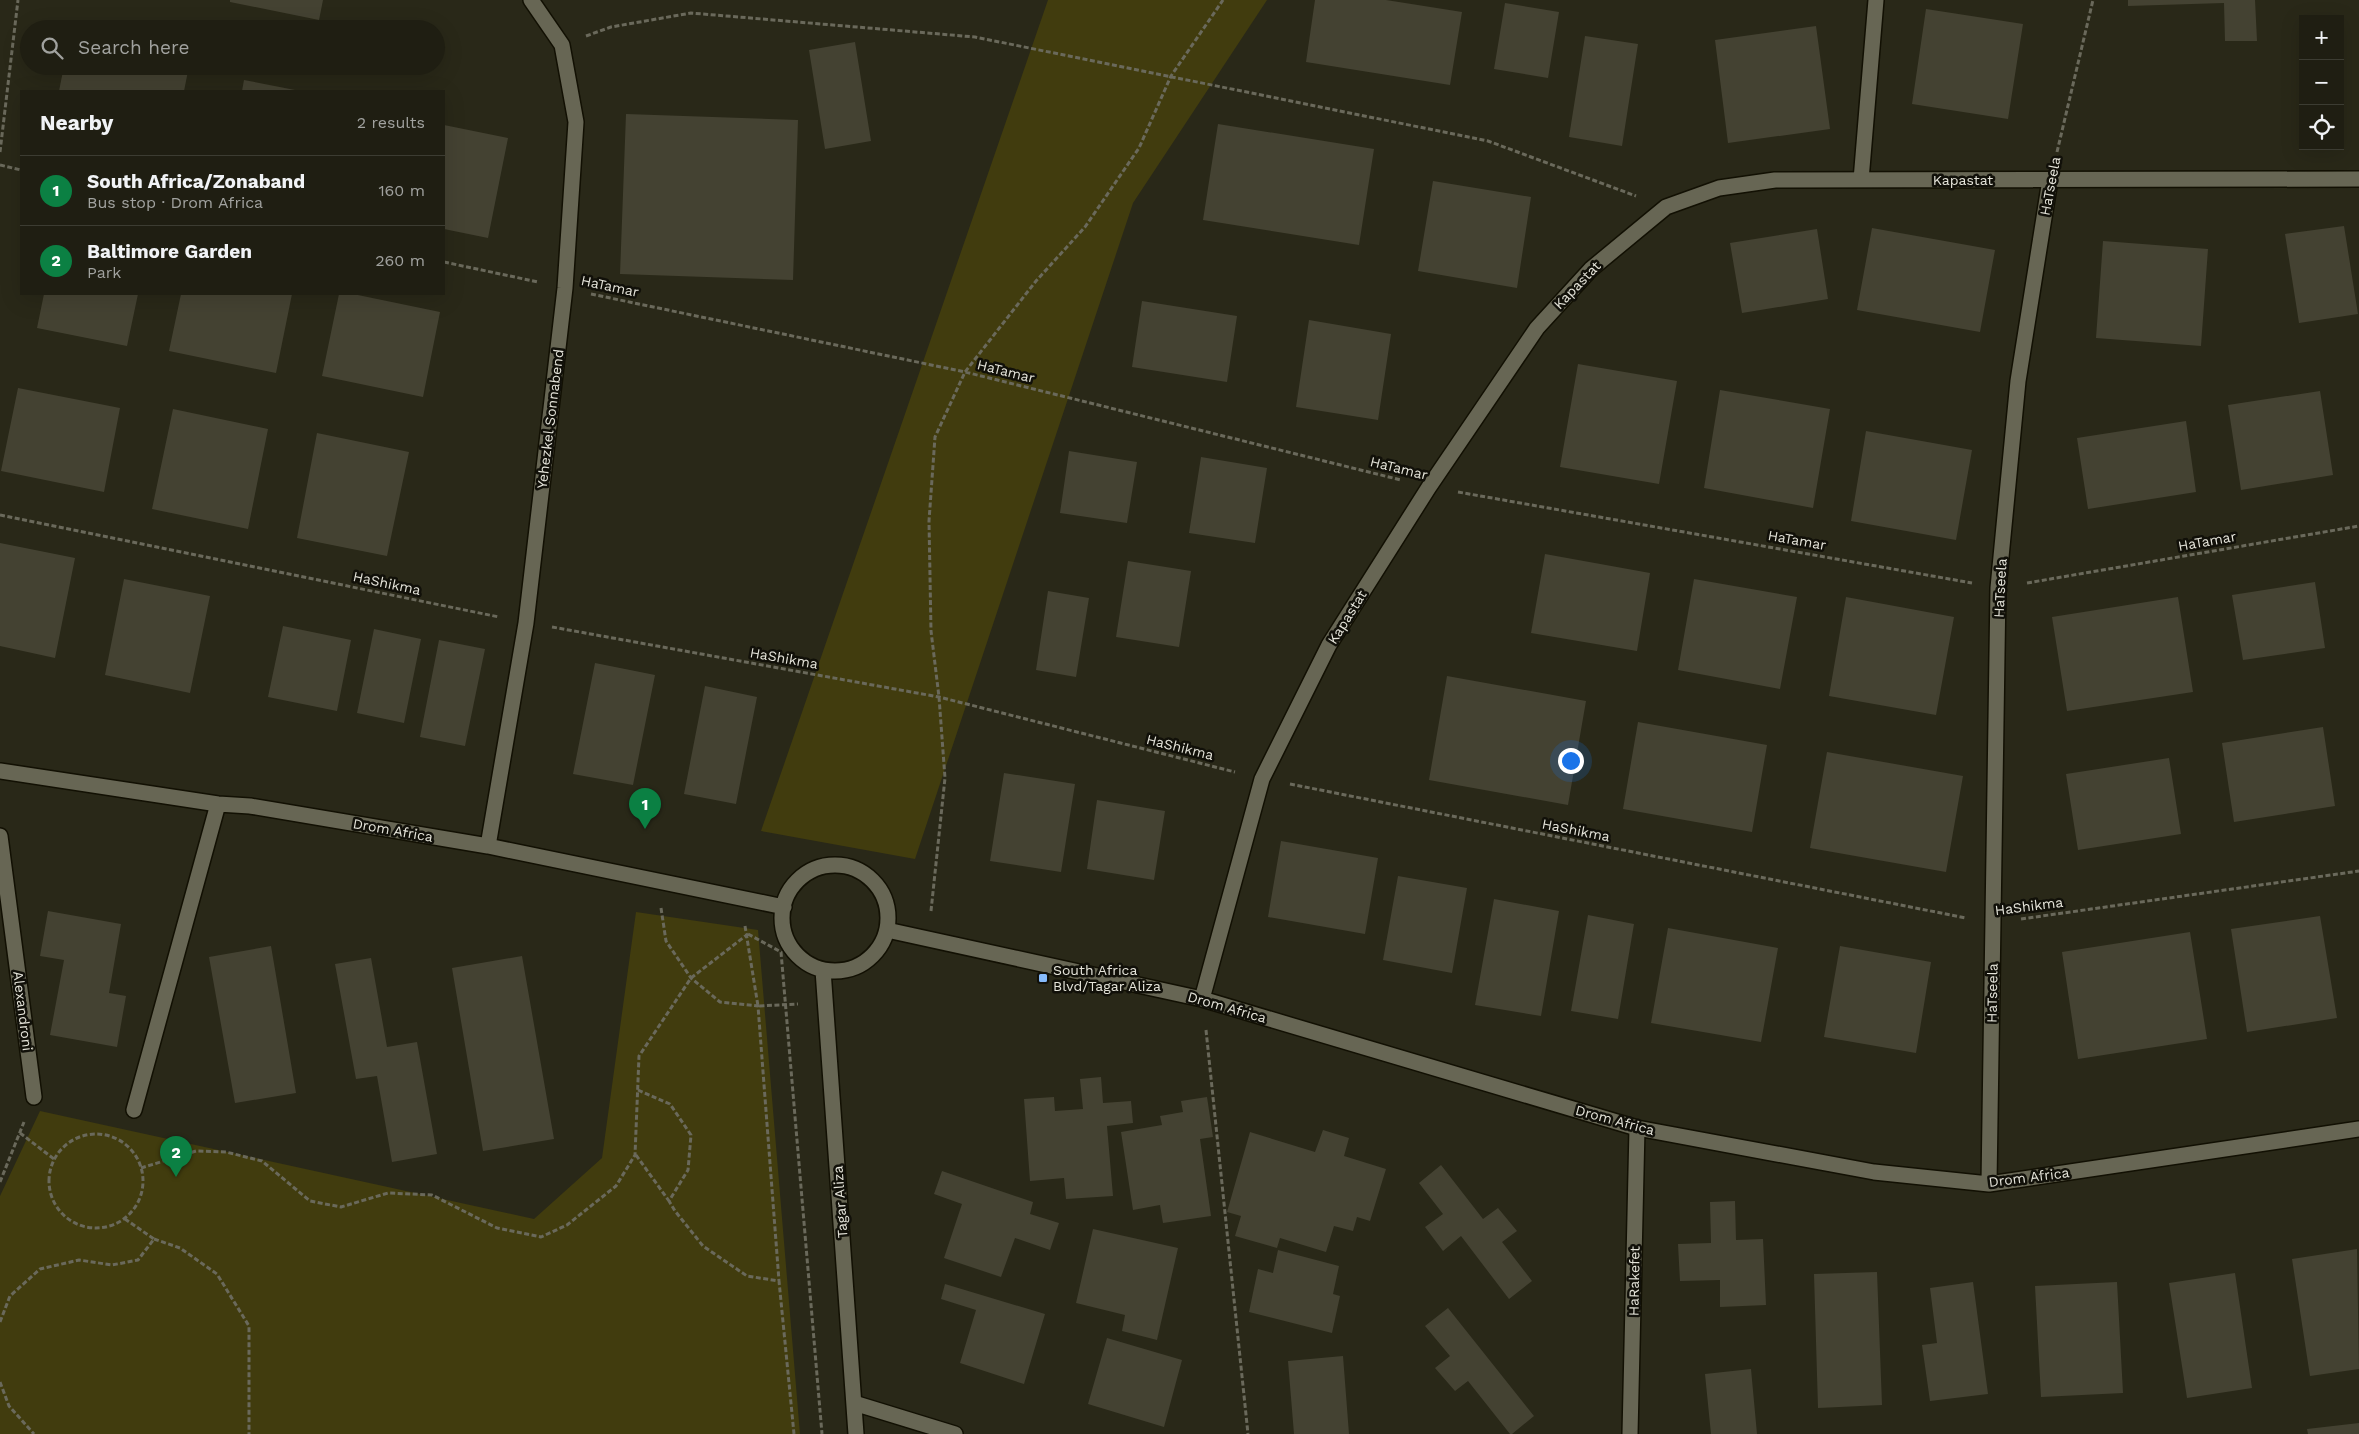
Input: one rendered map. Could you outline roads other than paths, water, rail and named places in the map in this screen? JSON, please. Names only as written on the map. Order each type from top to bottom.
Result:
[{"type":"street","name":"Yehezkel Sonnabend","points":[[488,846],[526,623],[565,288],[576,122],[562,45],[531,0]]},
{"type":"street","points":[[1861,180],[1876,0]]},
{"type":"street","name":"Kapastat","points":[[1202,999],[1262,779],[1329,645],[1429,486],[1537,328],[1590,268],[1666,207],[1728,187],[1775,180],[2359,179]]},
{"type":"street","name":"HaTseela","points":[[1990,1184],[1998,588],[2018,381],[2050,180]]},
{"type":"street","name":"Drom Africa","points":[[0,771],[218,804],[250,806],[488,846],[784,907]]},
{"type":"street","points":[[134,1110],[218,804]]},
{"type":"street","name":"Alexandroni","points":[[0,836],[34,1097]]},
{"type":"street","points":[[846,866],[862,872],[875,883],[884,897],[888,914],[887,930],[874,955],[863,964],[850,970],[823,970],[808,964],[795,954],[787,940],[783,923],[784,907],[789,891],[800,878],[814,869],[846,866]]},
{"type":"street","name":"Drom Africa","points":[[887,930],[1202,999],[1637,1128],[1874,1172],[1990,1184],[2359,1129]]},
{"type":"street","name":"Tagar Aliza","points":[[823,970],[856,1434]]},
{"type":"street","name":"HaRakefet","points":[[1630,1434],[1637,1128]]},
{"type":"street","points":[[854,1403],[954,1434]]},
{"type":"place","name":"South Africa/Zonaband","points":[[645,829]]},
{"type":"place","name":"South Africa Blvd/Tagar Aliza","points":[[1043,978]]},
{"type":"place","name":"Baltimore Garden","points":[[176,1177]]}]
